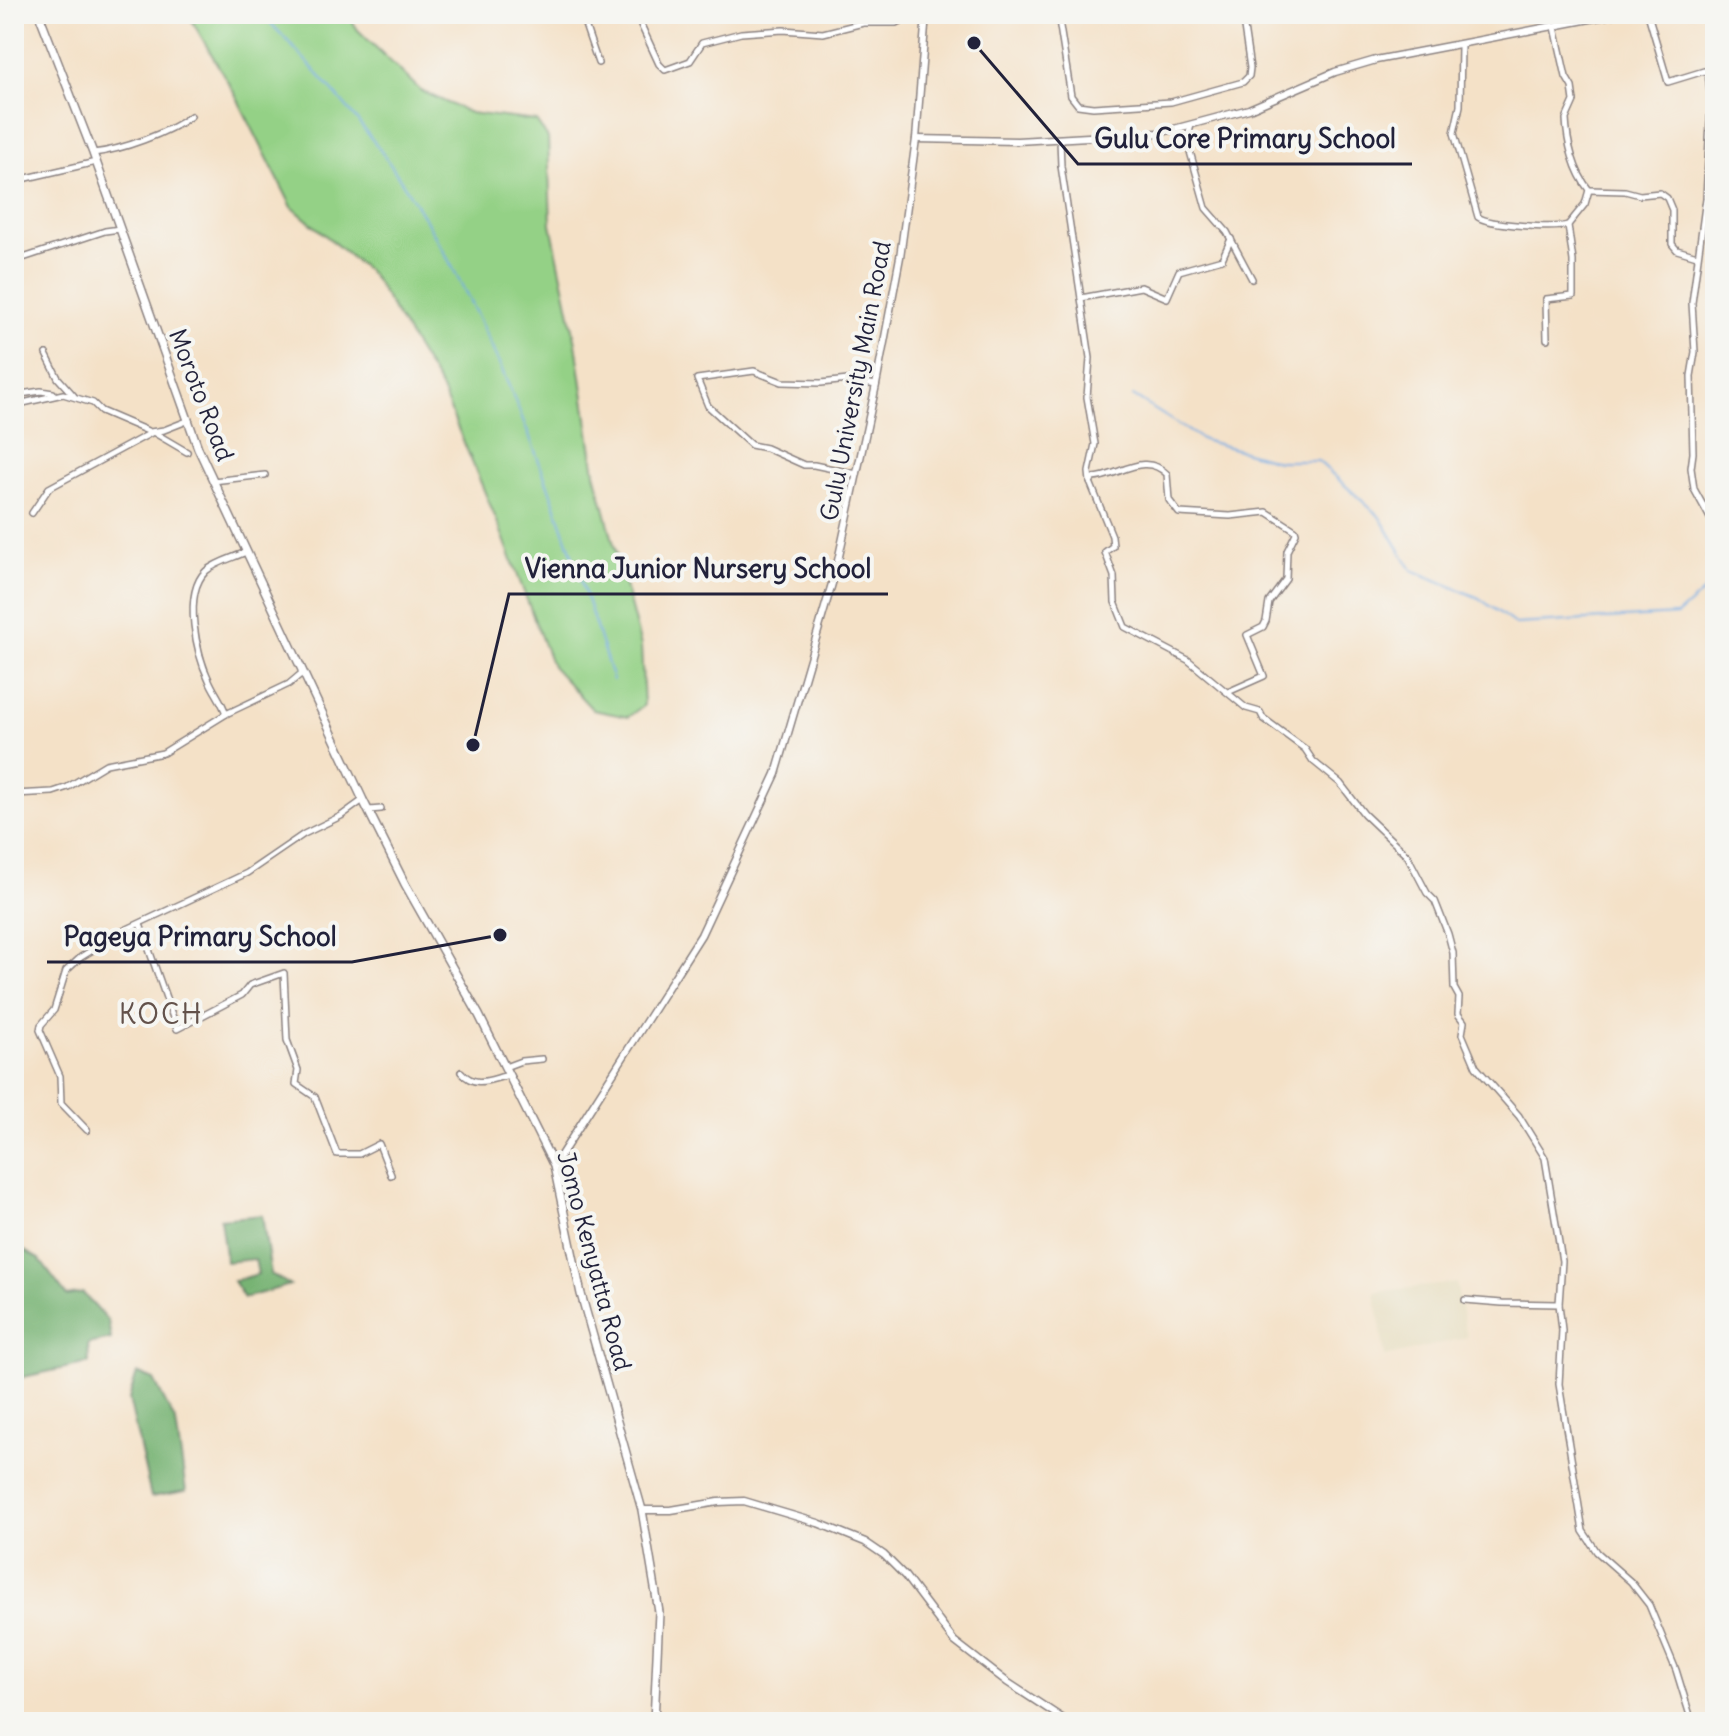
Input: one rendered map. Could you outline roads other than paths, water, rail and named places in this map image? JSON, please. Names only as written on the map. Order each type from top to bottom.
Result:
[{"type":"main road","name":"Moroto Road","points":[[39,14],[121,229],[187,421],[363,800]]},
{"type":"main road","name":"Jomo Kenyatta Road","points":[[363,800],[395,865],[479,1015],[554,1166],[581,1294],[642,1510],[659,1612],[654,1722]]},
{"type":"street","points":[[593,14],[584,22],[598,63]]},
{"type":"street","points":[[636,14],[659,64],[665,70],[690,61],[702,43],[741,33],[783,30],[823,33],[863,23],[896,23],[923,14]]},
{"type":"street","name":"Gulu University Main Road","points":[[554,1166],[701,935],[776,774],[836,570],[876,385],[900,257],[916,139],[923,14]]},
{"type":"street","points":[[1060,14],[1071,96],[1078,105],[1093,107],[1180,101],[1243,82],[1249,76],[1250,68],[1242,14]]},
{"type":"street","points":[[916,139],[1060,140],[1159,133],[1249,109],[1345,69],[1401,55],[1616,14]]},
{"type":"street","points":[[1648,14],[1668,82],[1704,71],[1709,73],[1711,102],[1706,198],[1692,303],[1695,352],[1691,376],[1691,468],[1694,489],[1715,527]]},
{"type":"street","points":[[1461,45],[1460,106],[1454,133],[1478,217],[1487,222],[1558,228],[1568,225],[1585,204],[1589,190],[1575,166],[1569,140],[1566,119],[1574,101],[1555,27]]},
{"type":"street","points":[[14,181],[95,158],[174,127],[191,116]]},
{"type":"street","points":[[1191,125],[1187,141],[1203,201],[1231,239],[1252,279]]},
{"type":"street","points":[[1060,140],[1061,166],[1090,358],[1087,397],[1095,444],[1090,482],[1112,536],[1113,546],[1105,552],[1114,576],[1115,602],[1125,627],[1188,660],[1246,708],[1260,712],[1263,718],[1305,749],[1313,761],[1340,783],[1364,814],[1407,855],[1427,893],[1435,901],[1453,953],[1454,988],[1459,997],[1458,1014],[1464,1022],[1462,1034],[1465,1042],[1476,1067],[1519,1116],[1545,1158],[1562,1261],[1559,1384],[1583,1531],[1597,1552],[1631,1582],[1649,1605],[1676,1670],[1692,1722]]},
{"type":"street","points":[[1589,190],[1625,191],[1640,195],[1660,193],[1667,198],[1672,210],[1672,244],[1677,250],[1697,256]]},
{"type":"street","points":[[1547,339],[1546,299],[1573,296],[1568,225]]},
{"type":"street","points":[[14,261],[105,231],[121,229]]},
{"type":"street","points":[[1081,298],[1141,287],[1167,298],[1179,271],[1222,259],[1231,239]]},
{"type":"street","points":[[46,354],[58,378],[75,397]]},
{"type":"street","points":[[857,474],[804,465],[766,448],[751,445],[708,406],[697,379],[754,371],[782,382],[848,380],[876,385]]},
{"type":"street","points":[[14,395],[41,391],[75,397],[93,403],[104,413],[153,432],[187,452]]},
{"type":"street","points":[[14,405],[57,394]]},
{"type":"street","points":[[32,513],[49,488],[153,432],[187,421]]},
{"type":"street","points":[[1090,482],[1093,478],[1104,478],[1131,465],[1160,468],[1167,474],[1169,500],[1179,513],[1230,516],[1267,512],[1295,530],[1287,551],[1286,579],[1269,602],[1263,627],[1247,635],[1264,676],[1228,692]]},
{"type":"street","points":[[213,481],[265,475]]},
{"type":"street","points":[[226,714],[207,676],[195,641],[193,618],[196,594],[208,569],[246,552]]},
{"type":"street","points":[[14,794],[53,792],[114,761],[163,753],[226,714],[289,684],[302,673]]},
{"type":"street","points":[[87,1130],[61,1103],[60,1076],[40,1027],[54,1010],[67,970],[122,932],[247,873],[304,834],[341,816],[363,800]]},
{"type":"street","points":[[369,810],[381,809]]},
{"type":"street","points":[[140,924],[177,1029],[242,995],[250,985],[284,973],[287,1040],[298,1070],[296,1084],[315,1097],[337,1154],[359,1154],[379,1144],[391,1175]]},
{"type":"street","points":[[505,1067],[521,1061],[542,1059]]},
{"type":"street","points":[[461,1072],[469,1081],[482,1083],[509,1075]]},
{"type":"street","points":[[1465,1300],[1559,1304]]},
{"type":"street","points":[[642,1510],[671,1510],[744,1501],[818,1523],[865,1542],[884,1555],[905,1576],[954,1641],[1007,1682],[1068,1722]]},
{"type":"waterway","points":[[262,14],[330,88],[378,147],[429,226],[463,287],[521,415],[570,547],[613,680]]},
{"type":"waterway","points":[[1133,396],[1203,440],[1278,461],[1318,461],[1379,516],[1412,570],[1479,598],[1515,624],[1677,615],[1715,582]]},
{"type":"place","name":"Gulu Core Primary School","points":[[974,43]]},
{"type":"place","name":"Vienna Junior Nursery School","points":[[473,745]]},
{"type":"place","name":"Pageya Primary School","points":[[500,935]]},
{"type":"district","name":"KOCH","points":[[161,1014]]}]
